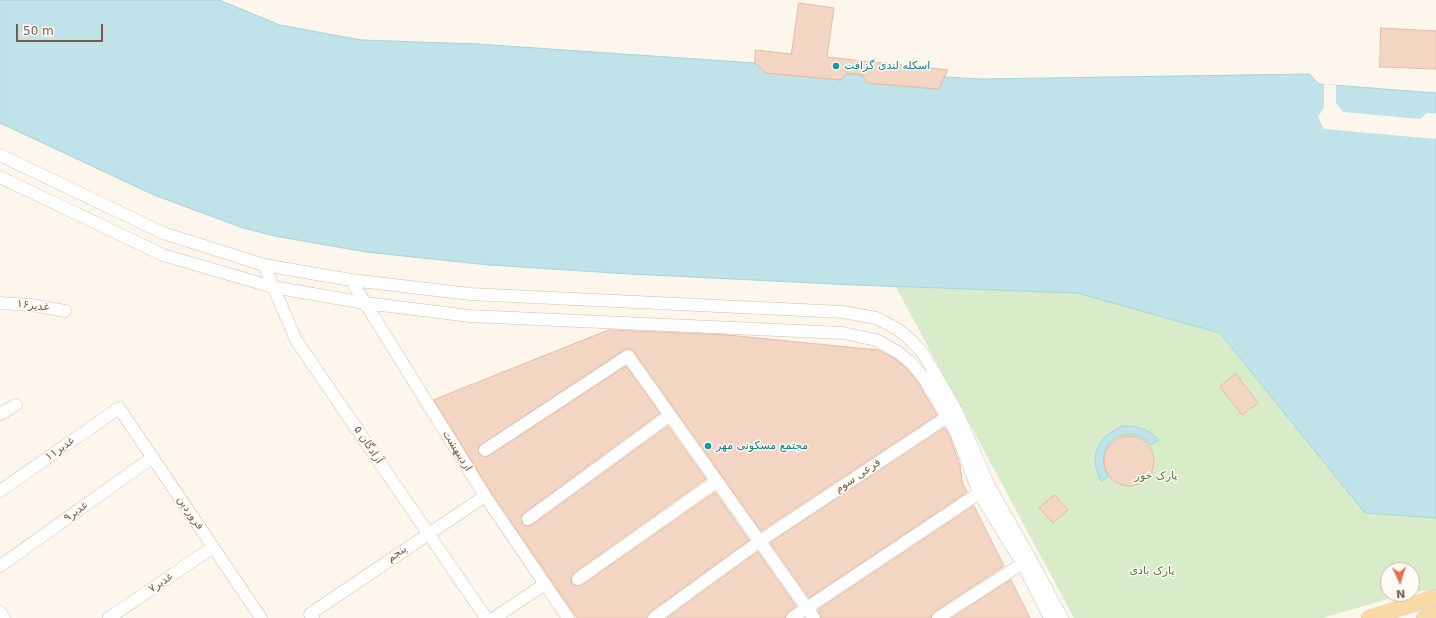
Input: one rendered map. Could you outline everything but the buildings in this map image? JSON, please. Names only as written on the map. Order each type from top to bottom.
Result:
[{"type":"main road","points":[[1369,618],[1436,597]]},
{"type":"main road","points":[[1424,618],[1436,614]]},
{"type":"street","points":[[0,155],[163,233],[264,265],[351,280],[470,294],[844,312],[876,318],[899,330],[912,341],[924,355],[956,410],[984,490]]},
{"type":"street","points":[[0,177],[163,255],[273,287],[365,303],[470,316],[843,333],[876,340],[898,352],[911,363],[923,377],[956,432],[984,490],[1062,618]]},
{"type":"street","name":"آزادگان ۵","points":[[264,265],[296,340],[486,618]]},
{"type":"street","name":"اردیبهشت","points":[[351,280],[485,496],[568,618]]},
{"type":"street","name":"غدیر۱۶","points":[[0,303],[31,304],[65,310]]},
{"type":"street","points":[[485,450],[628,356],[814,618]]},
{"type":"street","points":[[0,414],[16,404]]},
{"type":"street","name":"فروردین","points":[[119,408],[261,618]]},
{"type":"street","name":"غدیر۱۱","points":[[0,491],[119,408]]},
{"type":"street","name":"فرعی سوم","points":[[654,618],[760,541],[956,410]]},
{"type":"street","points":[[528,520],[670,415]]},
{"type":"street","name":"غدیر۹","points":[[0,566],[153,457]]},
{"type":"street","points":[[578,579],[717,481]]},
{"type":"street","points":[[792,618],[984,490]]},
{"type":"street","name":"پنجم","points":[[312,616],[428,534],[485,496]]},
{"type":"street","name":"غدیر۷","points":[[109,618],[213,547]]},
{"type":"street","points":[[938,618],[1026,561]]},
{"type":"street","points":[[1026,561],[1050,618]]},
{"type":"street","points":[[494,618],[545,584]]},
{"type":"street","points":[[0,612],[4,618]]},
{"type":"green space","name":"پارک خور","points":[[896,287],[1077,293],[1220,333],[1269,394],[1436,518],[1436,590],[1420,591],[1420,562],[1380,562],[1380,601],[1322,618],[1074,618]]},
{"type":"water","points":[[0,0],[219,0],[280,25],[361,40],[477,44],[755,63],[766,73],[841,80],[847,74],[862,75],[867,83],[938,89],[944,77],[981,79],[1309,74],[1319,84],[1436,93],[1436,518],[1365,513],[1220,333],[1077,293],[855,285],[630,274],[489,265],[366,252],[275,236],[243,228],[154,195],[0,123]]},
{"type":"water","points":[[1123,426],[1142,429],[1151,433],[1159,440],[1151,445],[1142,438],[1132,434],[1114,438],[1108,445],[1104,454],[1104,465],[1108,477],[1101,481],[1095,463],[1097,448],[1101,442],[1114,430]]},
{"type":"water","points":[[1130,449],[1139,453],[1143,462],[1139,471],[1130,475],[1121,471],[1117,462],[1121,453]]},
{"type":"pier","points":[[1324,84],[1336,85],[1336,103],[1343,112],[1420,119],[1427,113],[1436,113],[1436,139],[1324,129],[1318,117],[1324,107]]},
{"type":"place","name":"اسکله لندی گزافت","points":[[836,66]]},
{"type":"place","name":"مجتمع مسکونی مهر","points":[[708,446]]},
{"type":"park label","name":"پارک بادی","points":[[1152,571]]}]
